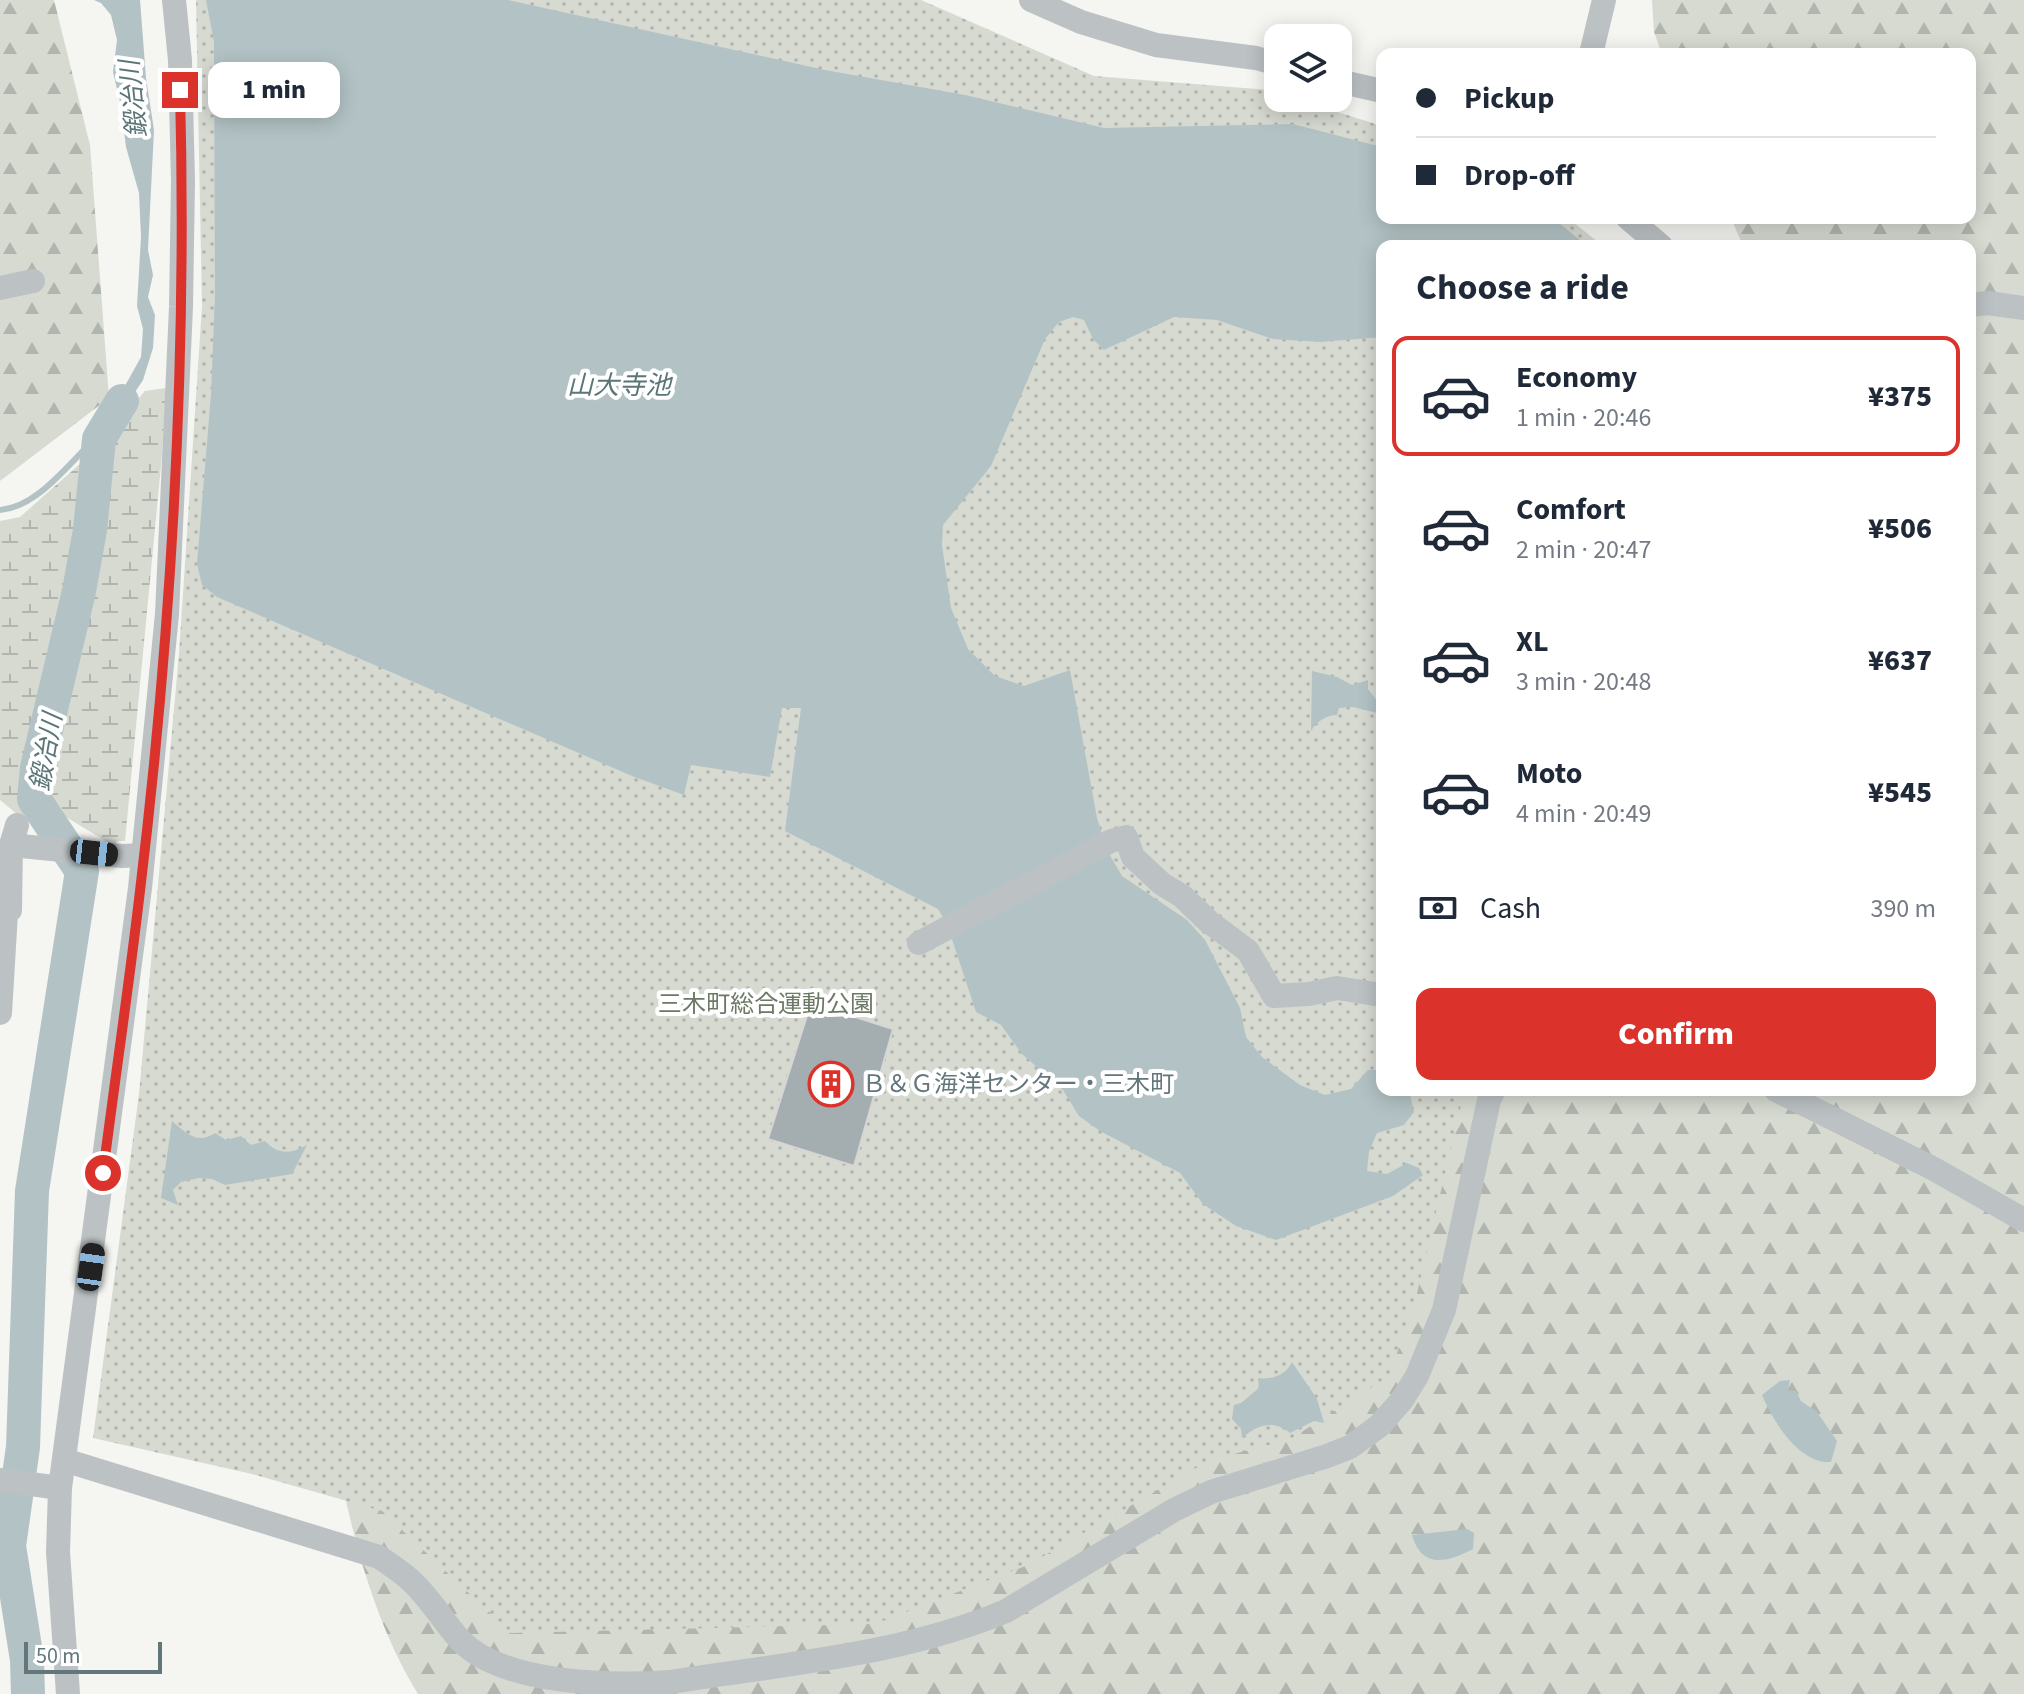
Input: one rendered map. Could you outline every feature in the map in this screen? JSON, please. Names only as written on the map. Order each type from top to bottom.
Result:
[{"type":"street","points":[[68,1694],[58,1552],[49,1487],[64,1460],[133,855],[170,570],[181,307],[182,135],[180,60],[174,0]]},
{"type":"street","points":[[1031,0],[1081,22],[1156,45],[1264,60]]},
{"type":"street","points":[[1592,48],[1604,0]]},
{"type":"street","points":[[1352,84],[1376,90]]},
{"type":"street","points":[[1635,224],[1654,240]]},
{"type":"street","points":[[0,288],[33,281]]},
{"type":"street","points":[[1976,304],[2024,308]]},
{"type":"street","points":[[0,1013],[14,835],[133,855]]},
{"type":"street","points":[[919,943],[1111,841],[1126,837],[1133,857],[1162,884],[1182,896],[1208,921],[1248,951],[1274,996],[1309,994],[1337,988],[1376,994]]},
{"type":"street","points":[[64,1460],[379,1557],[409,1578],[462,1641],[489,1661],[518,1671],[547,1677],[608,1682],[671,1682],[908,1643],[976,1624],[1006,1611],[1174,1510],[1211,1492],[1350,1447],[1379,1426],[1402,1400],[1417,1376],[1444,1310],[1491,1096]]},
{"type":"street","points":[[1788,1096],[1934,1169],[2024,1220]]},
{"type":"street","points":[[0,1480],[49,1487]]},
{"type":"green space","points":[[0,0],[54,0],[90,145],[109,398],[0,481]]},
{"type":"green space","name":"三木町総合運動公園","points":[[196,0],[921,0],[1094,76],[1264,90],[1264,112],[1338,112],[1376,124],[1376,224],[1576,224],[1596,240],[1376,240],[1376,1096],[1466,1096],[1415,1302],[1389,1376],[1289,1440],[1210,1460],[1028,1565],[875,1624],[511,1633],[382,1511],[252,1474],[93,1438],[139,1094],[179,654],[202,306]]},
{"type":"green space","points":[[1652,0],[2024,0],[2024,1694],[418,1694],[389,1638],[367,1580],[337,1460],[1376,1092],[1376,1096],[1976,1096],[1976,240],[1740,240],[1734,224],[1976,224],[1976,48],[1660,48],[1654,32]]},
{"type":"green space","points":[[166,388],[125,841],[118,841],[114,846],[41,802],[45,768],[73,659],[90,575],[108,443],[127,412],[145,391]]},
{"type":"green space","points":[[90,455],[69,588],[30,762],[23,819],[0,800],[0,521],[20,517]]},
{"type":"water","points":[[94,0],[140,0],[154,130],[148,250],[153,275],[148,297],[155,315],[153,348],[143,380],[103,440],[96,438],[141,357],[143,329],[137,306],[141,237],[139,193],[126,147],[113,72],[117,40],[111,15]]},
{"type":"water","name":"山大寺池","points":[[206,0],[508,0],[825,70],[965,95],[1104,128],[1293,124],[1376,145],[1376,224],[1560,224],[1580,240],[1376,240],[1376,337],[1321,342],[1273,339],[1217,320],[1174,317],[1104,350],[1093,339],[1084,320],[1073,317],[1059,322],[1045,339],[991,466],[943,525],[942,545],[951,608],[968,649],[995,676],[1024,686],[1070,670],[1097,818],[1107,850],[1122,876],[1187,920],[1205,940],[1240,1008],[1246,1037],[1262,1057],[1300,1085],[1325,1095],[1351,1089],[1368,1070],[1376,1070],[1376,1096],[1410,1096],[1414,1112],[1404,1125],[1377,1133],[1369,1152],[1367,1171],[1387,1174],[1407,1163],[1419,1168],[1423,1175],[1393,1196],[1276,1240],[1236,1226],[1203,1204],[1180,1173],[1100,1131],[1079,1116],[1063,1090],[1022,1054],[1001,1025],[976,1012],[947,924],[938,909],[785,831],[801,708],[782,708],[770,777],[691,765],[684,795],[632,776],[217,597],[202,585],[197,564],[211,394],[215,296],[214,42]]},
{"type":"water","points":[[1312,671],[1337,677],[1352,685],[1368,680],[1368,689],[1376,699],[1376,713],[1353,707],[1339,708],[1337,715],[1322,720],[1311,731]]},
{"type":"water","points":[[172,1121],[197,1138],[215,1133],[226,1140],[241,1136],[251,1145],[265,1141],[285,1152],[307,1145],[292,1174],[225,1185],[212,1179],[199,1178],[181,1182],[173,1190],[178,1205],[161,1198]]},
{"type":"water","points":[[1292,1362],[1317,1399],[1324,1423],[1314,1421],[1290,1433],[1277,1426],[1265,1425],[1242,1438],[1241,1429],[1232,1419],[1234,1405],[1259,1388],[1258,1378],[1278,1376]]},
{"type":"water","points":[[1790,1380],[1788,1390],[1796,1391],[1801,1401],[1817,1412],[1837,1441],[1831,1462],[1819,1461],[1798,1449],[1780,1428],[1762,1395],[1780,1381]]},
{"type":"water","points":[[1467,1529],[1474,1533],[1473,1549],[1445,1560],[1422,1554],[1412,1535]]},
{"type":"building","name":"Ｂ＆Ｇ海洋センター・三木町","points":[[811,1003],[893,1029],[854,1166],[768,1139]]},
{"type":"waterway","name":"鍛冶川","points":[[28,1694],[27,1660],[9,1546],[23,1447],[32,1191],[82,871],[34,799],[37,768],[79,591],[90,530],[99,439],[122,401]]},
{"type":"waterway","points":[[0,510],[14,507],[40,492],[96,438]]},
{"type":"place","name":"Ｂ＆Ｇ海洋センター・三木町","points":[[831,1084]]},
{"type":"route","points":[[103,1173],[140,888],[167,614],[181,307],[183,181],[180,90]]}]
